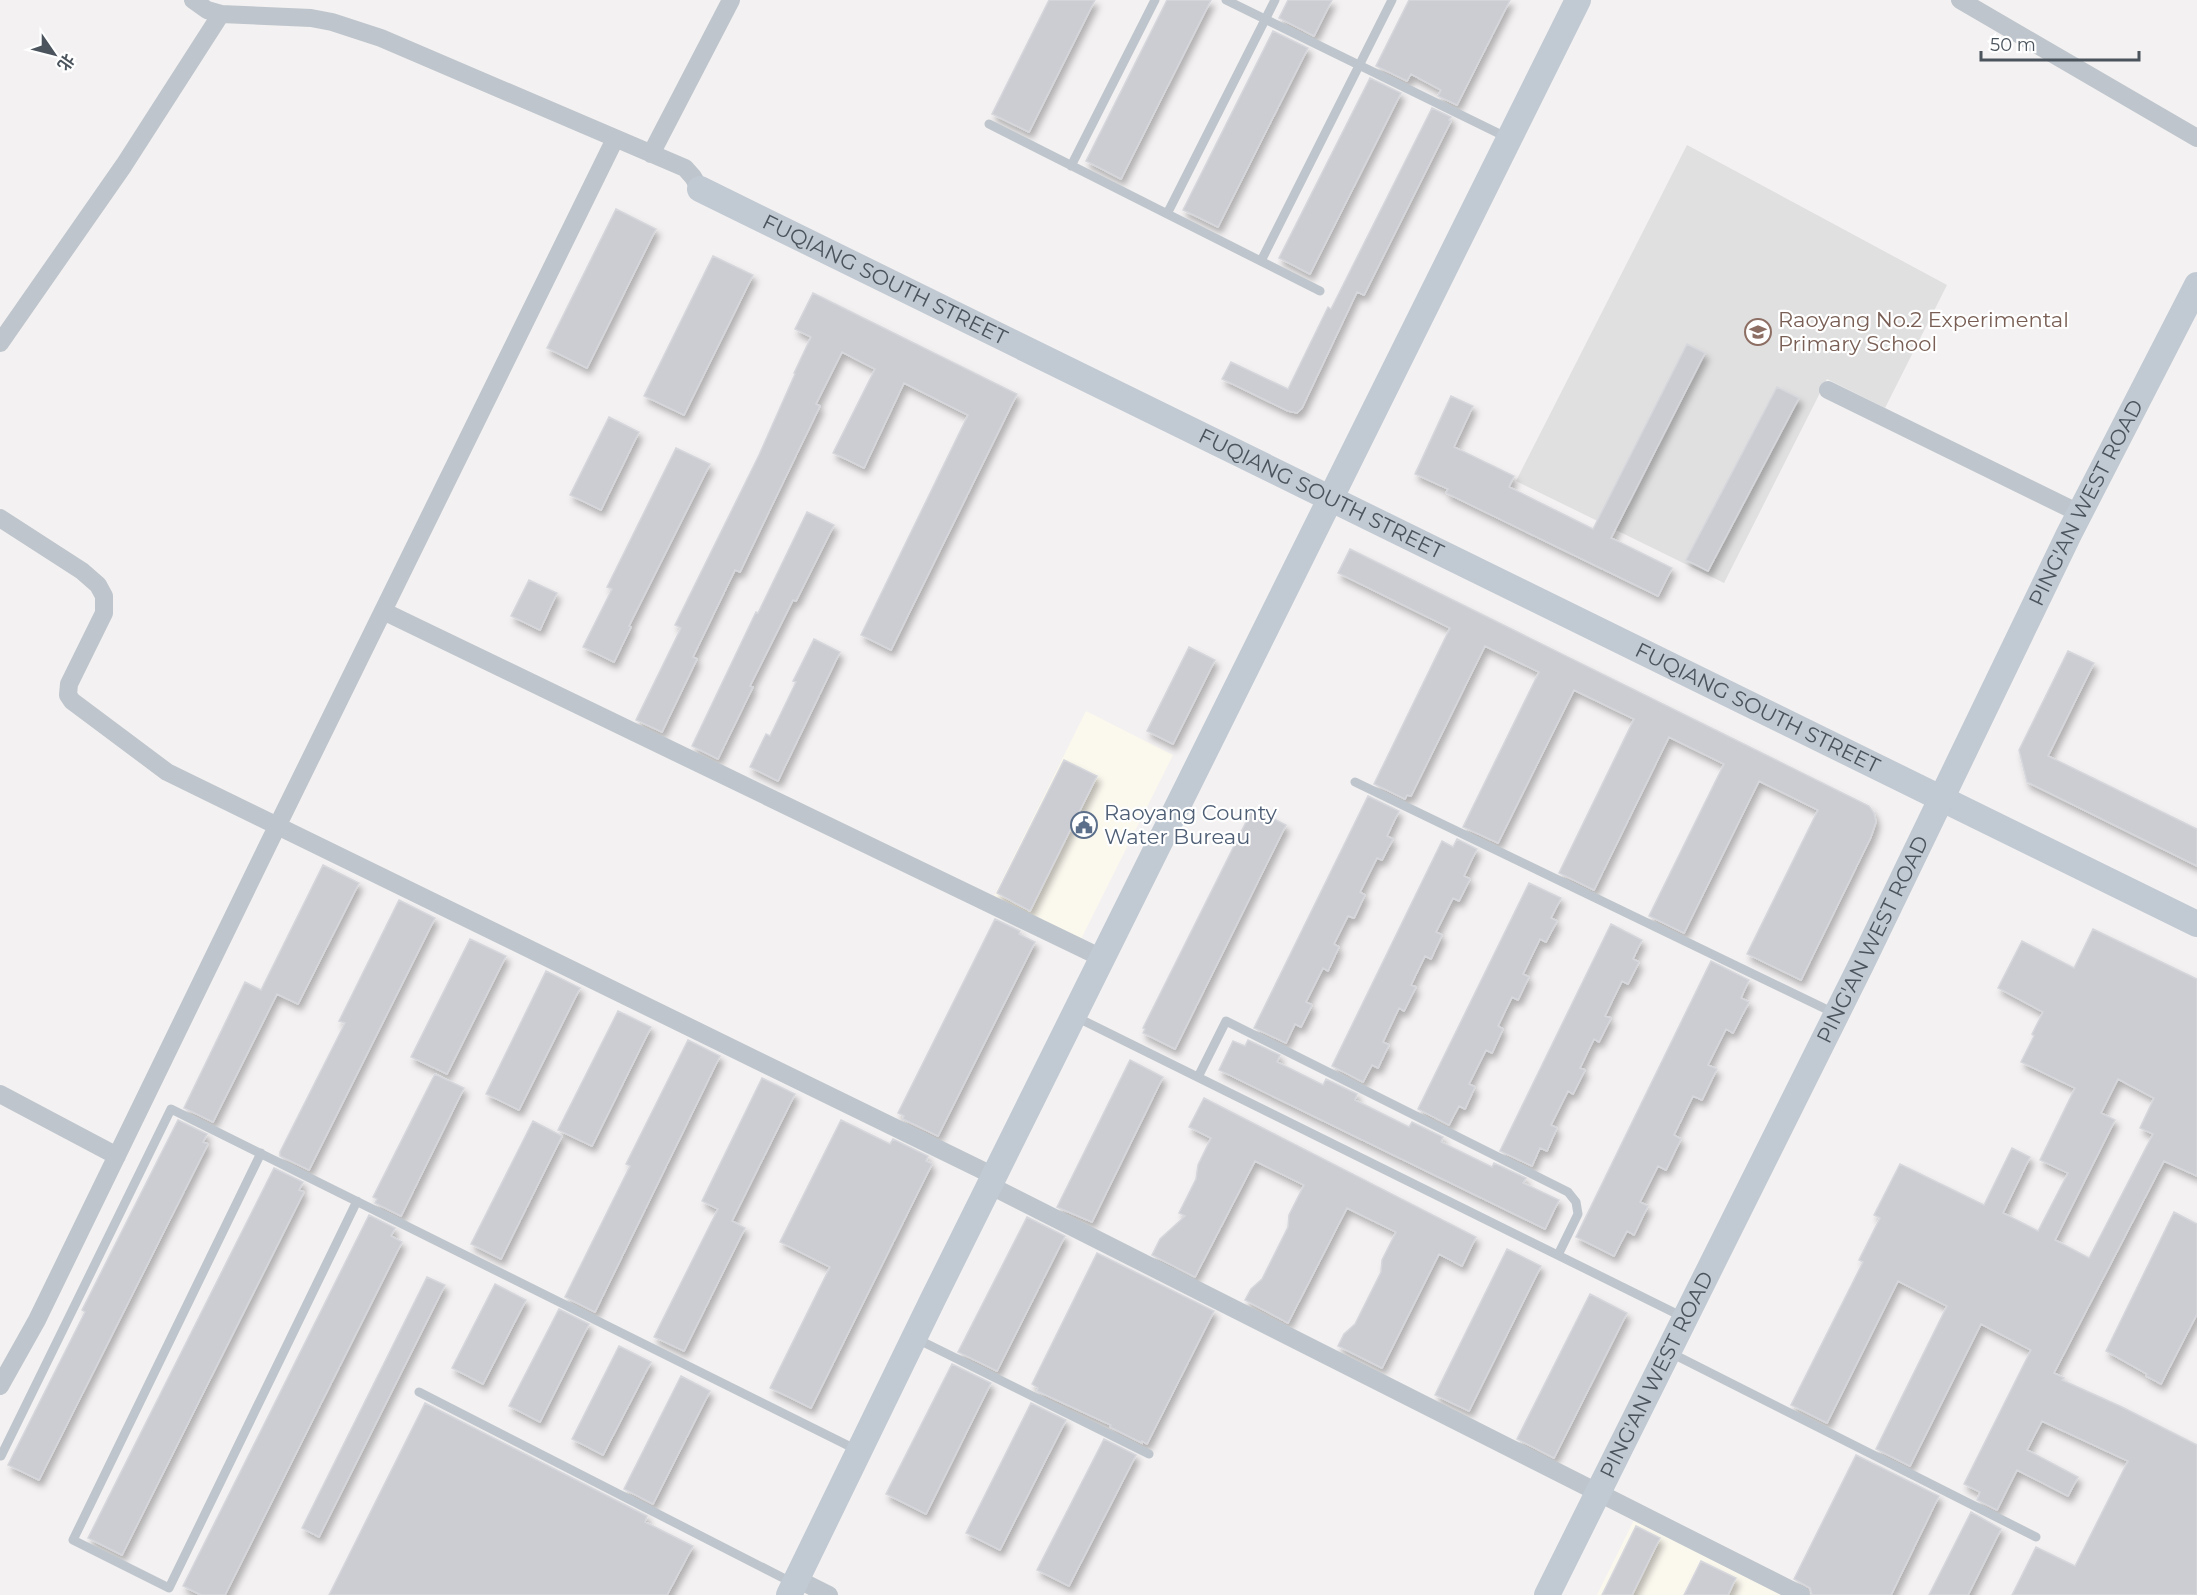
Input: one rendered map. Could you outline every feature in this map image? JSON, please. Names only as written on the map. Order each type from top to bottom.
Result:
[{"type":"street","points":[[193,0],[207,10],[221,14],[311,18],[332,22],[381,38],[685,168],[700,189]]},
{"type":"street","points":[[651,154],[731,0]]},
{"type":"street","points":[[829,1595],[794,1586],[914,1338],[1578,0]]},
{"type":"street","points":[[1960,0],[2197,138]]},
{"type":"street","points":[[0,343],[124,165],[221,14]]},
{"type":"street","points":[[0,1386],[37,1320],[615,139]]},
{"type":"street","name":"FUQIANG SOUTH STREET","points":[[700,189],[2197,924]]},
{"type":"street","name":"PING'AN WEST ROAD","points":[[1547,1595],[1836,1014],[2079,513],[2197,285]]},
{"type":"street","points":[[1828,390],[2079,513]]},
{"type":"street","points":[[0,518],[82,571],[98,585],[104,596],[104,613],[69,684],[68,695],[72,702],[167,772],[992,1181],[1597,1494],[1800,1595]]},
{"type":"street","points":[[383,611],[1102,958]]},
{"type":"street","points":[[0,1094],[117,1156]]},
{"type":"lane","points":[[1071,166],[1155,0]]},
{"type":"lane","points":[[1226,0],[1510,139]]},
{"type":"lane","points":[[1167,214],[1275,0]]},
{"type":"lane","points":[[1261,261],[1392,0]]},
{"type":"lane","points":[[989,124],[1320,291]]},
{"type":"lane","points":[[1355,782],[1836,1014]]},
{"type":"lane","points":[[1074,1016],[1685,1318]]},
{"type":"lane","points":[[1198,1077],[1226,1021],[1568,1192],[1576,1202],[1578,1214],[1558,1255]]},
{"type":"lane","points":[[2,1456],[171,1109],[859,1451]]},
{"type":"lane","points":[[261,1153],[73,1540],[169,1588],[357,1201]]},
{"type":"lane","points":[[914,1338],[1149,1454]]},
{"type":"lane","points":[[1669,1352],[2036,1537]]},
{"type":"lane","points":[[419,1392],[794,1586]]},
{"type":"shaded area","name":"Raoyang No.2 Experimental Primary School","points":[[1687,145],[1947,285],[1885,408],[1827,379],[1724,583],[1516,481]]},
{"type":"shaded area","name":"Raoyang County Water Bureau","points":[[1086,711],[1173,755],[1081,939],[994,896]]},
{"type":"shaded area","points":[[1634,1520],[1786,1595],[1597,1595]]},
{"type":"building","points":[[1049,0],[1095,0],[1029,132],[992,114]]},
{"type":"building","points":[[1167,0],[1211,0],[1121,179],[1086,161]]},
{"type":"building","points":[[1288,0],[1332,0],[1314,36],[1279,18]]},
{"type":"building","points":[[1409,0],[1510,0],[1457,105],[1438,96],[1441,90],[1411,74],[1407,81],[1376,66]]},
{"type":"building","points":[[1273,31],[1308,48],[1218,227],[1183,210]]},
{"type":"building","points":[[1370,78],[1401,93],[1310,274],[1279,258]]},
{"type":"building","points":[[1432,108],[1451,117],[1449,120],[1451,121],[1364,295],[1357,292],[1302,408],[1297,413],[1288,411],[1222,379],[1231,362],[1288,389]]},
{"type":"building","points":[[616,209],[656,229],[587,368],[547,348]]},
{"type":"building","points":[[713,256],[753,275],[684,415],[644,396]]},
{"type":"building","points":[[813,293],[1017,394],[891,650],[861,635],[968,415],[904,383],[864,468],[833,453],[875,369],[842,352],[816,404],[820,406],[740,572],[735,570],[693,657],[697,659],[662,732],[636,720],[681,628],[675,625],[759,455],[811,337],[795,329]]},
{"type":"building","points":[[1687,344],[1705,353],[1611,538],[1672,568],[1658,596],[1446,493],[1448,489],[1415,474],[1451,396],[1473,406],[1454,447],[1514,476],[1509,487],[1593,529]]},
{"type":"building","points":[[1777,387],[1799,398],[1708,571],[1686,560]]},
{"type":"building","points":[[609,417],[639,432],[601,510],[570,495]]},
{"type":"building","points":[[676,448],[710,464],[629,626],[631,627],[614,662],[583,647],[612,589],[607,587]]},
{"type":"building","points":[[807,512],[834,525],[750,686],[753,687],[718,759],[692,746]]},
{"type":"building","points":[[1350,549],[1869,806],[1876,822],[1871,837],[1801,980],[1747,954],[1818,810],[1759,781],[1684,933],[1649,916],[1724,764],[1669,737],[1594,890],[1559,873],[1634,719],[1574,690],[1498,843],[1463,827],[1539,672],[1485,646],[1411,796],[1407,795],[1405,799],[1374,784],[1450,628],[1338,573]]},
{"type":"building","points":[[529,580],[557,593],[540,630],[511,616]]},
{"type":"building","points":[[814,639],[840,652],[778,781],[750,767],[766,734],[770,736]]},
{"type":"building","points":[[1189,647],[1215,660],[1173,744],[1147,731]]},
{"type":"building","points":[[2068,651],[2094,663],[2048,756],[2197,829],[2197,866],[2027,782],[2019,750]]},
{"type":"building","points":[[1064,760],[1097,776],[1030,911],[997,893]]},
{"type":"building","points":[[1368,796],[1399,811],[1387,836],[1393,839],[1382,860],[1377,858],[1360,892],[1365,895],[1354,918],[1348,916],[1334,944],[1339,947],[1328,971],[1323,968],[1306,1002],[1312,1005],[1301,1027],[1295,1024],[1286,1043],[1254,1028]]},
{"type":"building","points":[[1253,808],[1286,825],[1175,1049],[1143,1033],[1145,1029],[1143,1028]]},
{"type":"building","points":[[1457,839],[1477,849],[1464,876],[1470,879],[1459,901],[1453,898],[1436,932],[1442,935],[1431,959],[1425,956],[1411,985],[1416,987],[1404,1011],[1399,1008],[1383,1042],[1389,1045],[1378,1068],[1372,1065],[1363,1082],[1332,1066],[1442,841],[1453,847]]},
{"type":"building","points":[[323,865],[359,883],[298,1004],[277,994],[213,1122],[184,1108],[245,982],[261,990]]},
{"type":"building","points":[[1529,883],[1561,898],[1551,918],[1557,921],[1546,942],[1540,939],[1523,974],[1529,977],[1518,1000],[1512,997],[1498,1026],[1503,1029],[1492,1053],[1486,1050],[1469,1084],[1475,1087],[1465,1109],[1459,1106],[1449,1125],[1418,1109]]},
{"type":"building","points":[[399,900],[435,918],[309,1170],[280,1156],[280,1152],[345,1023],[339,1021]]},
{"type":"building","points":[[995,919],[1020,931],[1019,934],[1035,942],[938,1136],[903,1119],[904,1116],[898,1113]]},
{"type":"building","points":[[1611,924],[1642,940],[1633,959],[1639,962],[1628,984],[1622,981],[1605,1016],[1611,1018],[1599,1042],[1594,1039],[1580,1068],[1585,1070],[1573,1094],[1568,1091],[1551,1125],[1557,1128],[1547,1151],[1540,1148],[1532,1166],[1500,1151]]},
{"type":"building","points":[[2093,929],[2197,979],[2197,1176],[2164,1161],[2054,1373],[2064,1378],[2062,1380],[2197,1445],[2197,1595],[2012,1595],[2036,1547],[2075,1566],[2128,1461],[2042,1421],[2027,1450],[2078,1477],[2068,1496],[2017,1470],[1997,1510],[1977,1500],[1980,1492],[1964,1484],[2031,1350],[1981,1324],[1910,1466],[1876,1449],[1947,1306],[1898,1281],[1827,1423],[1791,1405],[1863,1262],[1859,1260],[1880,1218],[1874,1215],[1900,1164],[1984,1205],[2012,1148],[2030,1157],[2003,1213],[2038,1231],[2068,1173],[2040,1160],[2075,1088],[2021,1062],[2043,1012],[1998,988],[2022,941],[2074,968]],"holes":[[[2118,1079],[2154,1098],[2140,1128],[2153,1134],[2089,1258],[2055,1240],[2115,1120],[2101,1113]]]},
{"type":"building","points":[[470,939],[506,956],[447,1074],[411,1057]]},
{"type":"building","points":[[1711,961],[1749,980],[1741,998],[1749,1002],[1733,1033],[1726,1029],[1708,1065],[1717,1069],[1702,1100],[1693,1096],[1674,1135],[1681,1139],[1666,1170],[1658,1166],[1640,1202],[1648,1206],[1634,1235],[1627,1231],[1614,1256],[1576,1237]]},
{"type":"building","points":[[546,971],[580,988],[519,1110],[486,1094]]},
{"type":"building","points":[[618,1011],[651,1027],[592,1146],[558,1130]]},
{"type":"building","points":[[688,1040],[720,1056],[595,1312],[565,1297],[630,1166],[626,1164]]},
{"type":"building","points":[[1248,1040],[1280,1055],[1277,1062],[1323,1085],[1326,1079],[1357,1094],[1355,1100],[1409,1127],[1412,1122],[1443,1137],[1441,1142],[1492,1167],[1494,1163],[1526,1178],[1523,1183],[1559,1200],[1545,1229],[1219,1070],[1233,1041],[1245,1046]]},
{"type":"building","points":[[1130,1060],[1163,1077],[1092,1222],[1057,1207]]},
{"type":"building","points":[[435,1074],[464,1088],[401,1216],[375,1203],[377,1199],[373,1197]]},
{"type":"building","points":[[762,1078],[795,1094],[732,1221],[745,1228],[684,1351],[654,1337],[718,1209],[702,1201]]},
{"type":"building","points":[[1204,1098],[1476,1237],[1462,1266],[1439,1254],[1382,1368],[1338,1346],[1344,1334],[1355,1324],[1381,1272],[1382,1260],[1396,1232],[1347,1208],[1288,1323],[1245,1300],[1251,1289],[1262,1279],[1288,1227],[1289,1215],[1304,1185],[1255,1161],[1195,1277],[1152,1255],[1160,1239],[1185,1216],[1179,1213],[1196,1179],[1198,1165],[1211,1138],[1189,1127]]},
{"type":"building","points":[[178,1120],[207,1134],[203,1142],[208,1144],[39,1480],[8,1465],[85,1312],[82,1310]]},
{"type":"building","points":[[841,1120],[890,1144],[893,1139],[928,1156],[926,1161],[932,1164],[811,1408],[770,1388],[830,1267],[780,1242]]},
{"type":"building","points":[[533,1121],[562,1136],[501,1259],[471,1244]]},
{"type":"building","points":[[274,1168],[303,1182],[299,1190],[304,1192],[122,1555],[88,1538]]},
{"type":"building","points":[[2174,1212],[2197,1224],[2197,1314],[2161,1384],[2106,1351]]},
{"type":"building","points":[[369,1215],[395,1228],[391,1236],[402,1242],[225,1595],[201,1595],[183,1586]]},
{"type":"building","points":[[1027,1217],[1065,1236],[997,1371],[958,1352]]},
{"type":"building","points":[[1507,1249],[1541,1266],[1469,1411],[1435,1395]]},
{"type":"building","points":[[1097,1253],[1214,1311],[1147,1444],[1037,1391],[1038,1388],[1032,1384]]},
{"type":"building","points":[[427,1277],[445,1285],[319,1537],[302,1528]]},
{"type":"building","points":[[495,1284],[526,1300],[483,1384],[452,1368]]},
{"type":"building","points":[[1590,1294],[1627,1313],[1554,1458],[1517,1439]]},
{"type":"building","points":[[559,1309],[589,1324],[540,1422],[509,1406]]},
{"type":"building","points":[[619,1346],[651,1362],[603,1455],[572,1439]]},
{"type":"building","points":[[952,1364],[991,1383],[926,1514],[886,1494]]},
{"type":"building","points":[[681,1376],[710,1391],[653,1504],[624,1489]]},
{"type":"building","points":[[425,1403],[647,1516],[645,1522],[693,1546],[667,1595],[329,1595]]},
{"type":"building","points":[[1031,1403],[1066,1420],[1000,1550],[966,1533]]},
{"type":"building","points":[[1104,1439],[1136,1455],[1069,1586],[1037,1570]]},
{"type":"building","points":[[1856,1455],[1939,1496],[1891,1595],[1812,1595],[1810,1588],[1794,1579]]},
{"type":"building","points":[[1971,1512],[2001,1529],[1968,1595],[1929,1595]]},
{"type":"building","points":[[1636,1526],[1660,1538],[1632,1595],[1602,1595]]},
{"type":"building","points":[[1701,1561],[1736,1578],[1728,1595],[1684,1595]]},
{"type":"place","name":"Raoyang No.2 Experimental Primary School","points":[[1758,332]]},
{"type":"place","name":"Raoyang County Water Bureau","points":[[1084,825]]}]
